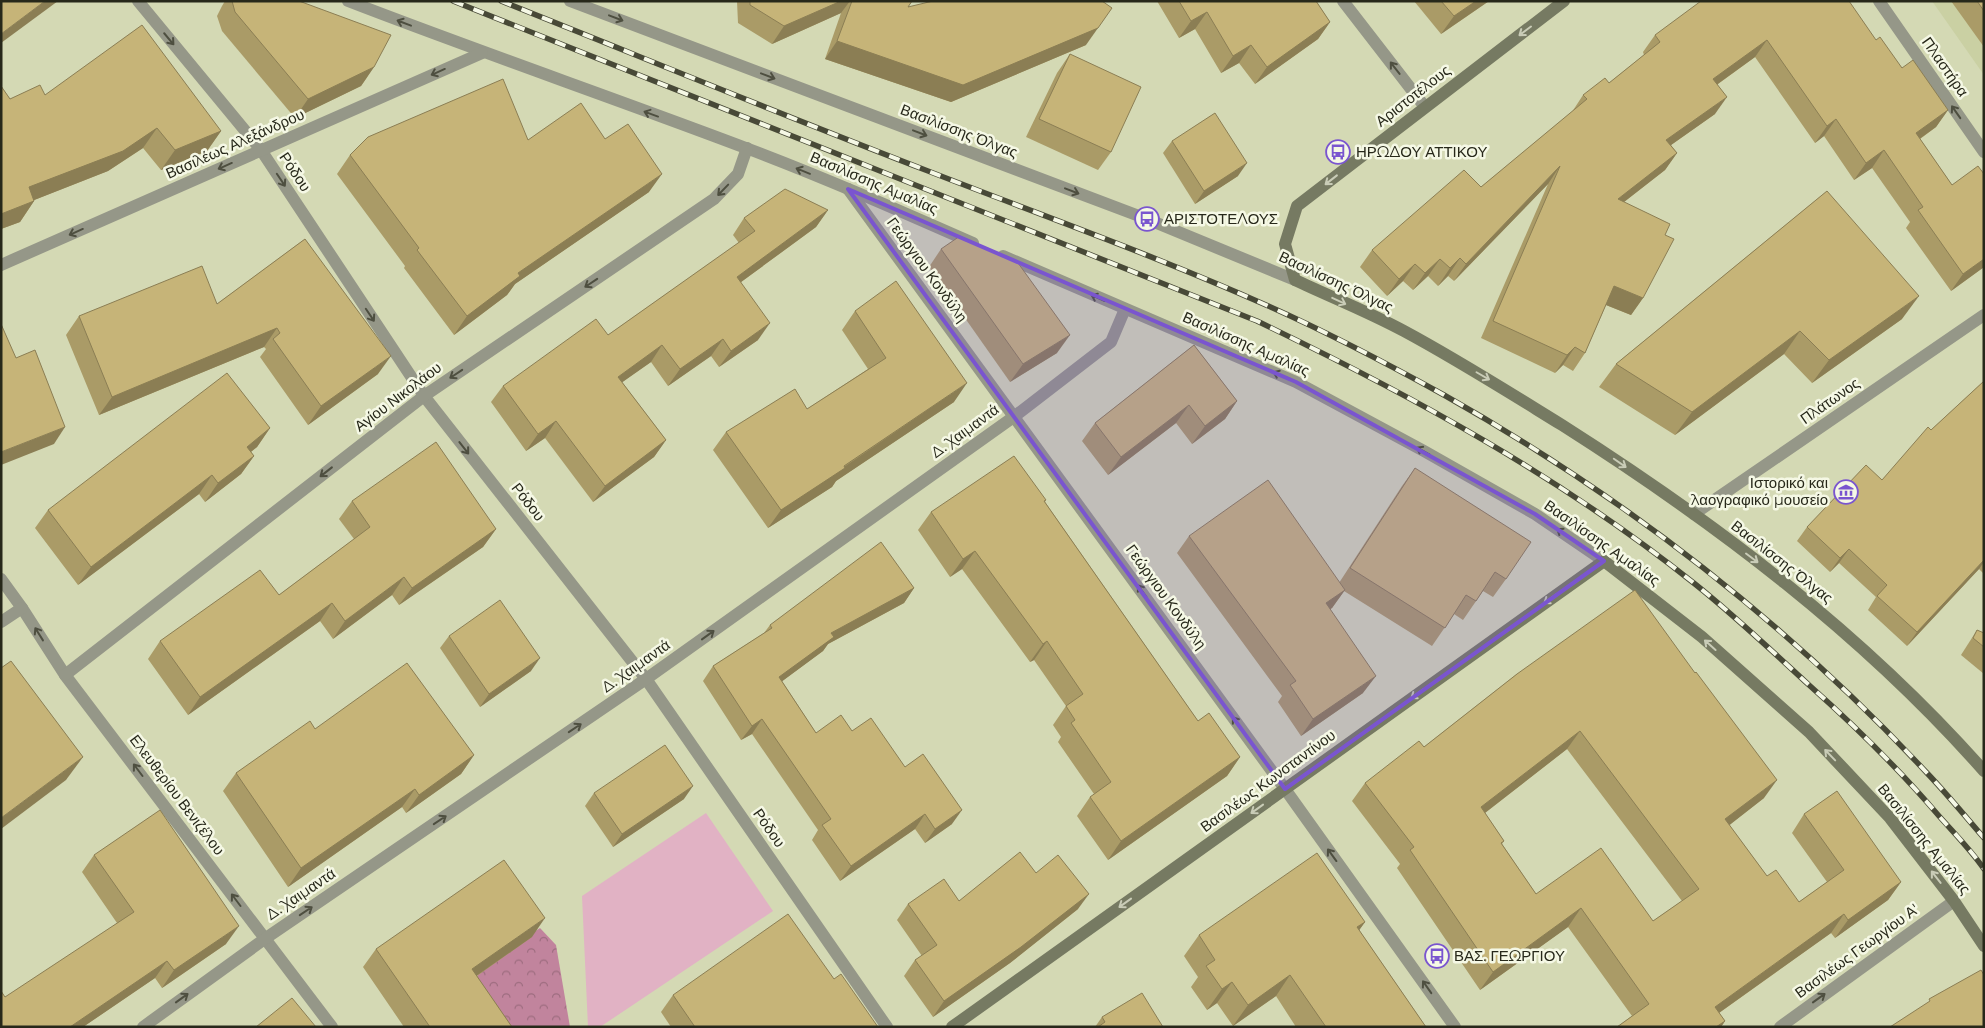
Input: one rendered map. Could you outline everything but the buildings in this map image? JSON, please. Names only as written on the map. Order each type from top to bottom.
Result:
[{"type":"street","name":"Ρόδου","points":[[138,1],[261,150],[424,396],[646,680],[887,1027]]},
{"type":"street","name":"Βασιλίσσης Αμαλίας","points":[[348,1],[482,53],[747,148],[848,189],[1304,387],[1424,451],[1535,514],[1604,561],[1702,637],[1809,732],[1890,818],[1954,901],[1984,946]]},
{"type":"street","name":"Βασιλίσσης Όλγας","points":[[571,1],[1147,219],[1295,280],[1402,330],[1492,382],[1606,454],[1694,514],[1803,597],[1882,665],[1984,771]]},
{"type":"street","points":[[1343,1],[1425,107]]},
{"type":"street","name":"Αριστοτέλους","points":[[1295,280],[1285,244],[1298,206],[1564,1]]},
{"type":"street","name":"Πλαστήρα","points":[[1879,1],[1984,152]]},
{"type":"street","name":"Βασιλέως Αλεξάνδρου","points":[[1,265],[482,53]]},
{"type":"street","name":"Αγίου Νικολάου","points":[[65,675],[424,396],[714,200],[738,174],[747,148]]},
{"type":"street","name":"Γεώργιου Κονδύλη","points":[[848,189],[1285,788],[1455,1027]]},
{"type":"street","name":"Δ. Χαιμαντά","points":[[143,1027],[266,938],[646,680],[1015,416],[1111,342],[1125,309]]},
{"type":"street","name":"Πλάτωνος","points":[[1694,514],[1984,315]]},
{"type":"street","name":"Βασιλέως Κωνσταντίνου","points":[[952,1027],[1604,561]]},
{"type":"street","name":"Ελευθερίου Βενιζέλου","points":[[1,579],[65,675],[332,1027]]},
{"type":"street","points":[[1,622],[22,608]]},
{"type":"street","name":"Βασιλέως Γεωργίου Α'","points":[[1780,1027],[1954,901]]},
{"type":"highlighted area","points":[[848,189],[1296,382],[1535,514],[1604,561],[1285,789]]},
{"type":"shaded area","points":[[1932,1],[1984,1],[1984,75]]},
{"type":"shaded area","points":[[706,813],[773,911],[600,1027],[588,1027],[582,896]]},
{"type":"green space","points":[[540,928],[556,945],[570,1027],[509,1027],[473,980],[498,956]]},
{"type":"railway","points":[[453,1],[1257,321],[1372,378],[1484,440],[1592,508],[1710,596],[1876,748],[1968,848],[1984,869]]},
{"type":"railway","points":[[501,1],[1225,287],[1334,337],[1444,395],[1510,434],[1639,519],[1760,614],[1818,665],[1873,718],[1934,781],[1984,838]]},
{"type":"place","name":"ΗΡΩΔΟΥ ΑΤΤΙΚΟΥ","points":[[1338,152]]},
{"type":"place","name":"ΑΡΙΣΤΟΤΕΛΟΥΣ","points":[[1147,219]]},
{"type":"place","name":"Ιστορικό και λαογραφικό μουσείο","points":[[1846,492]]},
{"type":"place","name":"ΒΑΣ. ΓΕΩΡΓΙΟΥ","points":[[1437,956]]}]
